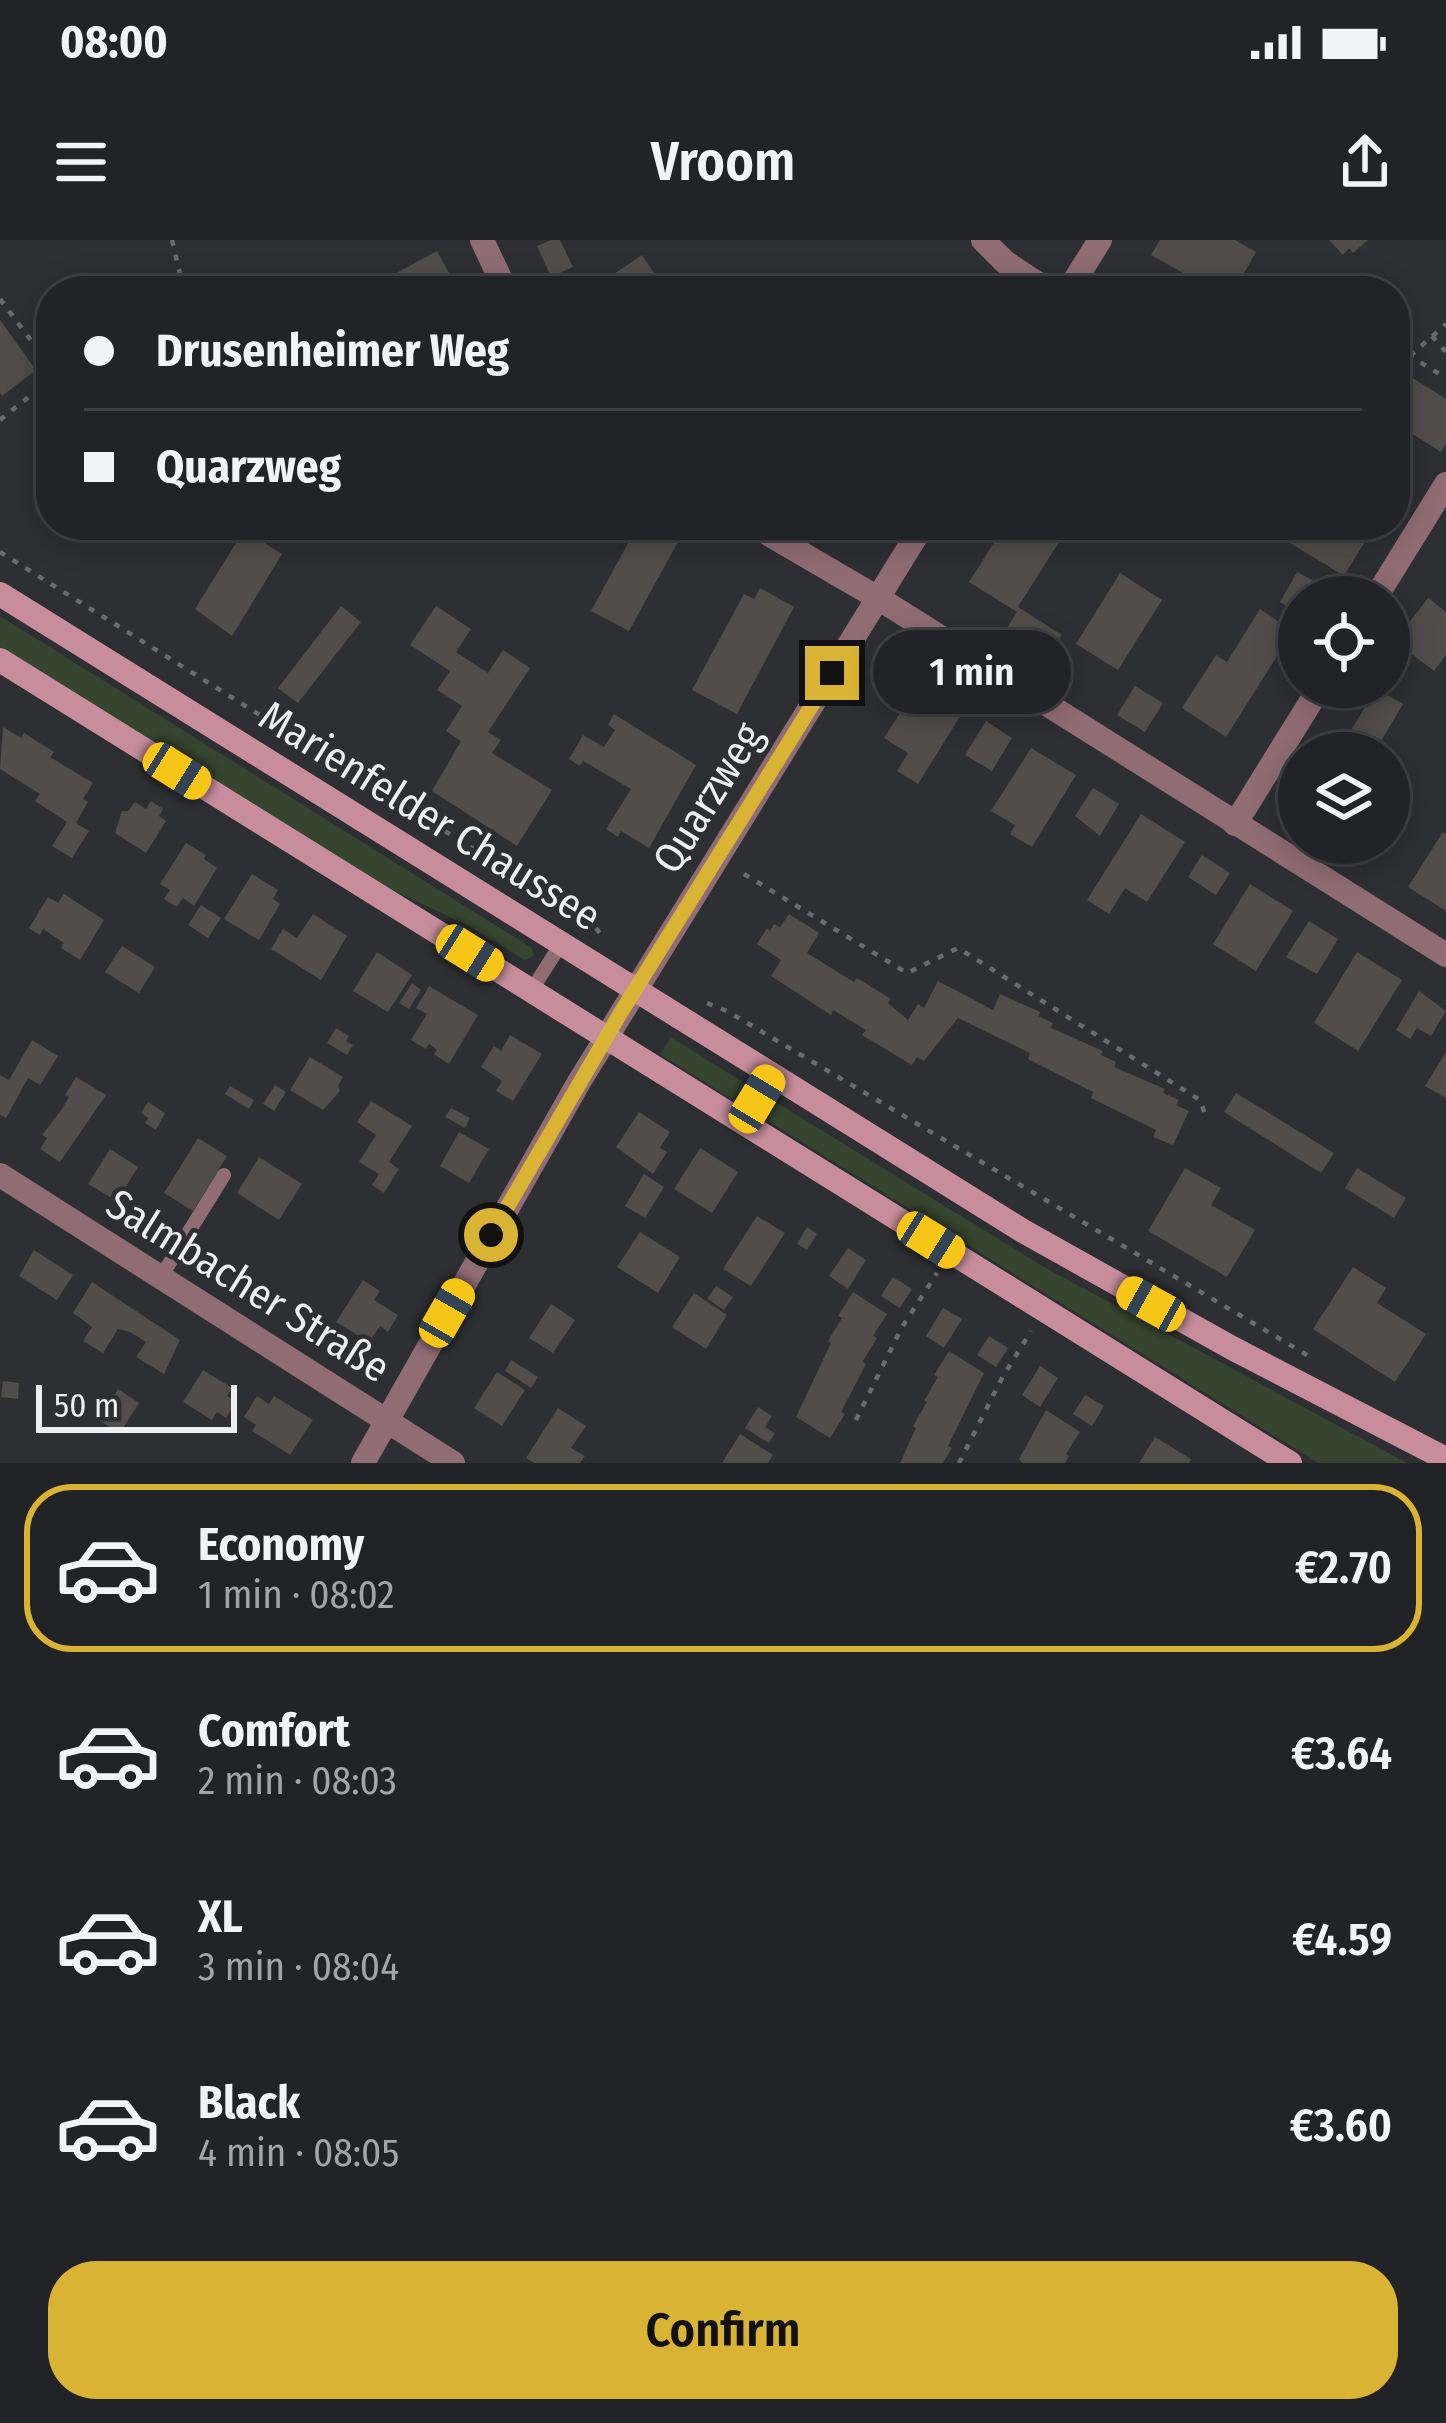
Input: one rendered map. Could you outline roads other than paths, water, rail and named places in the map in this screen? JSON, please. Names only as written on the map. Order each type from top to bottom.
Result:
[{"type":"main road","name":"Marienfelder Chaussee","points":[[0,594],[1069,1258],[1446,1459]]},
{"type":"main road","points":[[0,660],[1289,1463]]},
{"type":"street","points":[[482,240],[499,276]]},
{"type":"street","points":[[983,240],[1026,276]]},
{"type":"street","points":[[1077,276],[1100,240]]},
{"type":"street","points":[[1389,576],[1446,484]]},
{"type":"street","points":[[779,540],[1446,955]]},
{"type":"street","name":"Quarzweg","points":[[363,1463],[605,1038],[914,540]]},
{"type":"street","points":[[1235,824],[1307,708]]},
{"type":"street","name":"Salmbacher Straße","points":[[0,1175],[453,1463]]},
{"type":"lane","points":[[531,991],[561,944]]},
{"type":"lane","points":[[742,1123],[771,1075]]},
{"type":"lane","points":[[160,1277],[224,1175]]}]
